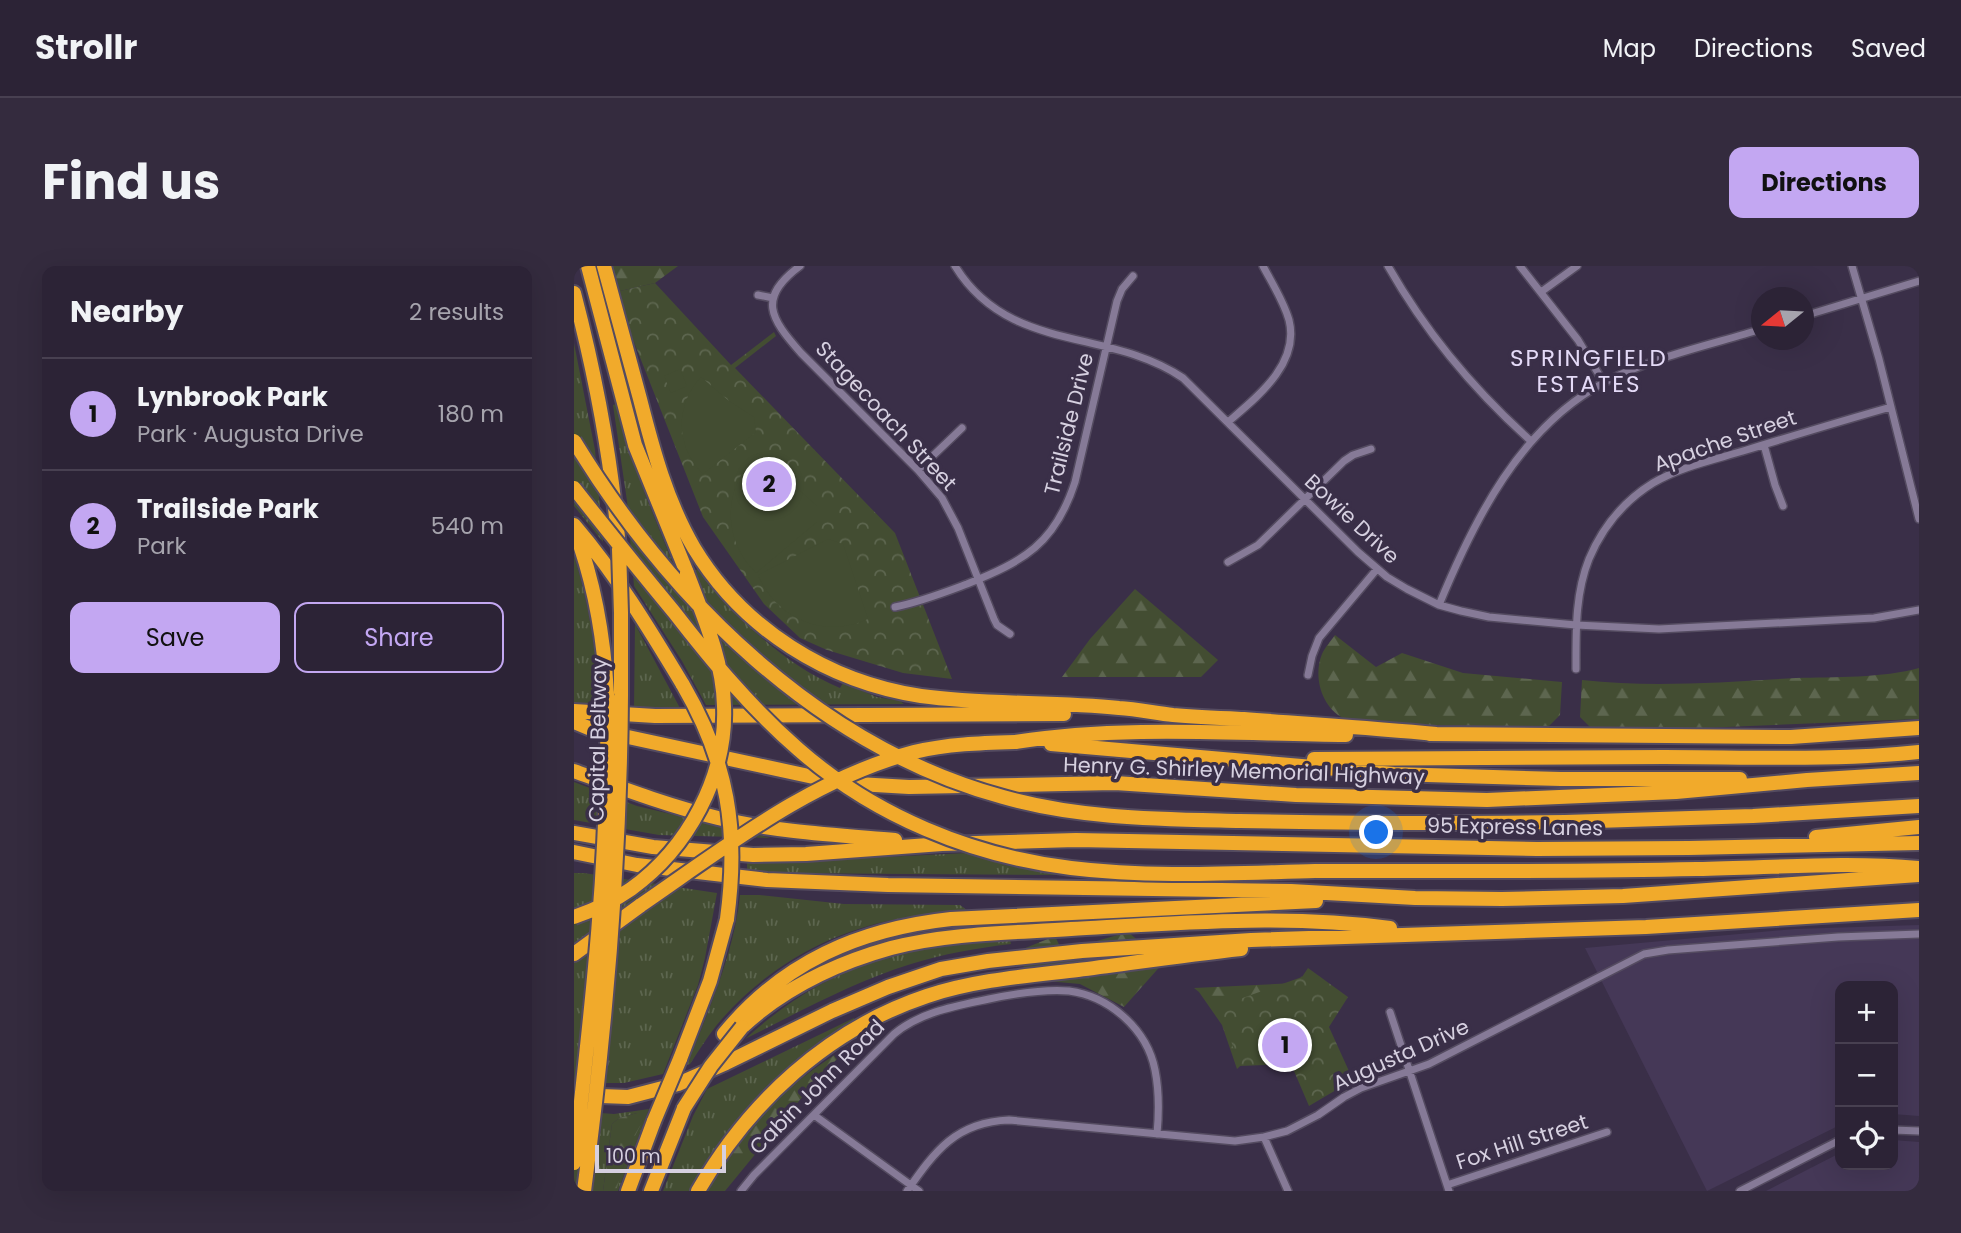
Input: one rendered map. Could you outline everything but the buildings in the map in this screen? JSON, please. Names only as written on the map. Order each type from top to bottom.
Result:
[{"type":"highway","points":[[574,917],[606,904],[629,890],[675,846],[708,792],[722,747],[724,704],[711,639],[635,444],[588,266]]},
{"type":"highway","points":[[604,266],[655,455],[672,504],[707,568],[722,588],[762,626],[818,663],[891,690],[961,700],[1118,707],[1174,715]]},
{"type":"highway","name":"Capital Beltway","points":[[574,293],[612,478],[619,549],[621,613],[614,695],[621,763],[615,884],[603,1036],[584,1191]]},
{"type":"highway","points":[[574,442],[640,538],[685,590],[743,647],[795,691],[847,727],[907,761],[960,784],[1005,798],[1069,811],[1120,816],[1390,823],[1565,822],[1754,816],[1919,806]]},
{"type":"highway","points":[[574,488],[748,702],[782,735],[824,770],[890,812],[937,834],[983,850],[1070,868],[1149,873],[1575,871],[1861,864],[1919,868]]},
{"type":"highway","points":[[574,526],[588,569],[614,695],[608,750],[603,881],[594,993],[574,1163]]},
{"type":"highway","points":[[574,526],[592,545],[627,595],[683,685],[706,730],[722,775],[732,838],[727,919],[710,981],[628,1191]]},
{"type":"highway","points":[[574,711],[655,716],[1174,715],[1436,734]]},
{"type":"highway","name":"Henry G. Shirley Memorial Highway","points":[[574,723],[763,768],[841,783],[909,787],[1115,783],[1296,795],[1487,800],[1676,792],[1919,773]]},
{"type":"highway","points":[[1015,742],[1106,732],[1791,737],[1919,729]]},
{"type":"highway","points":[[574,954],[741,836],[816,790],[850,774],[917,752],[979,743],[1015,742],[1394,774],[1562,779],[1807,780]]},
{"type":"highway","points":[[1221,758],[1797,758],[1919,751]]},
{"type":"highway","points":[[574,771],[660,801],[741,823],[803,833],[942,844]]},
{"type":"highway","points":[[1689,848],[1919,827]]},
{"type":"highway","points":[[574,833],[653,847],[753,855],[942,844]]},
{"type":"highway","name":"95 Express Lanes","points":[[942,844],[1076,840],[1537,849],[1919,843]]},
{"type":"highway","points":[[574,852],[637,865],[767,880],[888,885],[1291,891],[1415,898]]},
{"type":"highway","points":[[651,1191],[699,1073],[724,1034],[753,1002],[783,977],[840,945],[901,926],[950,919],[1265,903],[1623,896],[1919,874]]},
{"type":"highway","points":[[574,1095],[628,1097],[678,1084],[888,986],[941,969],[997,960],[1251,940],[1646,927],[1919,910]]},
{"type":"highway","points":[[684,1108],[711,1066],[742,1027],[772,1002],[821,974],[889,949],[939,939],[1142,925],[1280,920],[1339,922],[1427,933]]},
{"type":"highway","points":[[698,1191],[734,1137],[778,1087],[805,1063],[844,1035],[907,1003],[945,991],[1000,980],[1350,937]]},
{"type":"street","points":[[758,295],[773,298],[784,278],[800,266]]},
{"type":"street","name":"Bowie Drive","points":[[955,266],[984,300],[1013,320],[1047,333],[1142,356],[1171,370],[1194,388],[1377,569],[1407,589],[1439,605],[1489,617],[1660,629],[1874,618],[1919,610]]},
{"type":"street","points":[[1228,422],[1276,376],[1288,352],[1290,322],[1264,266]]},
{"type":"street","points":[[1388,266],[1428,326],[1479,390],[1531,441]]},
{"type":"street","points":[[1520,266],[1578,340],[1604,383]]},
{"type":"street","points":[[1541,292],[1577,266]]},
{"type":"street","points":[[1852,266],[1919,519]]},
{"type":"street","name":"Trailside Drive","points":[[895,607],[923,601],[1005,569],[1028,554],[1047,536],[1062,515],[1075,482],[1117,301],[1122,289],[1133,276]]},
{"type":"street","points":[[1814,313],[1919,281]]},
{"type":"street","name":"Stagecoach Street","points":[[773,298],[775,316],[787,337],[936,489],[948,507],[997,625],[1010,634]]},
{"type":"street","points":[[1439,605],[1479,517],[1531,441],[1565,409],[1604,383],[1653,362],[1751,332]]},
{"type":"street","name":"Apache Street","points":[[1576,669],[1576,625],[1580,591],[1588,560],[1604,530],[1624,506],[1670,475],[1891,407]]},
{"type":"street","points":[[918,470],[962,428]]},
{"type":"street","points":[[1764,445],[1783,506]]},
{"type":"street","points":[[1228,562],[1258,545],[1344,461],[1371,449]]},
{"type":"street","points":[[1308,675],[1319,638],[1377,569]]},
{"type":"street","name":"Augusta Drive","points":[[909,1188],[932,1156],[946,1142],[966,1130],[989,1122],[1009,1120],[1234,1141],[1287,1131],[1362,1088],[1429,1064],[1585,986],[1634,958],[1657,951],[1838,937],[1919,934]]},
{"type":"street","name":"Cabin John Road","points":[[741,1191],[894,1034],[912,1022],[962,1005],[996,998],[1066,991],[1091,996],[1111,1007],[1130,1024],[1144,1042],[1155,1068],[1157,1134]]},
{"type":"street","points":[[1390,1012],[1448,1188]]},
{"type":"street","points":[[814,1115],[909,1188],[919,1191]]},
{"type":"street","points":[[1898,1130],[1919,1131]]},
{"type":"street","name":"Fox Hill Street","points":[[1448,1188],[1607,1132]]},
{"type":"street","points":[[1264,1137],[1288,1191]]},
{"type":"street","points":[[1740,1191],[1835,1143]]},
{"type":"shaded area","points":[[1919,925],[1919,1116],[1898,1114],[1898,981],[1835,981],[1835,1127],[1707,1191],[1585,948],[1795,929]]},
{"type":"shaded area","points":[[1898,1140],[1919,1142],[1919,1191],[1766,1191],[1835,1156],[1835,1170],[1898,1170]]},
{"type":"green space","points":[[612,266],[678,266],[655,283],[620,291]]},
{"type":"green space","points":[[655,283],[731,365],[774,332],[776,336],[735,368],[895,533],[952,679],[903,673],[827,650],[800,638],[764,604],[703,517],[628,327],[620,291]]},
{"type":"green space","points":[[574,343],[595,450],[603,542],[574,506]]},
{"type":"green space","points":[[680,369],[687,386],[671,393],[664,376]]},
{"type":"green space","points":[[701,377],[729,401],[754,417],[756,432],[703,474],[687,451],[682,426],[686,400]]},
{"type":"green space","points":[[616,404],[636,470],[679,578],[698,569],[762,638],[819,678],[840,688],[843,683],[877,697],[904,704],[706,705],[682,661],[634,586],[627,501],[613,405]]},
{"type":"green space","points":[[758,453],[817,506],[817,522],[756,573],[737,544],[731,513],[738,481],[746,466]]},
{"type":"green space","points":[[828,539],[843,544],[868,619],[835,627],[804,621],[777,603],[758,575]]},
{"type":"green space","points":[[574,556],[592,632],[600,709],[574,705]]},
{"type":"green space","points":[[1135,589],[1218,660],[1201,677],[1062,677],[1090,639]]},
{"type":"green space","points":[[635,624],[681,710],[634,710]]},
{"type":"green space","points":[[1335,635],[1376,667],[1402,653],[1463,673],[1562,682],[1560,715],[1548,727],[1359,724],[1335,713],[1321,690],[1319,663],[1323,651]]},
{"type":"green space","points":[[1919,668],[1919,719],[1678,729],[1591,728],[1580,717],[1582,680],[1689,684],[1874,675]]},
{"type":"green space","points":[[574,782],[637,806],[771,838],[659,835],[574,820]]},
{"type":"green space","points":[[967,853],[1005,865],[1062,875],[747,873],[747,861]]},
{"type":"green space","points":[[574,873],[717,893],[698,985],[663,1074],[624,1083],[574,1083]]},
{"type":"green space","points":[[740,895],[844,904],[960,905],[968,911],[882,922],[830,940],[806,952],[761,982],[740,1000],[687,1065],[726,960]]},
{"type":"green space","points":[[1128,932],[1164,962],[1124,1007],[1080,984],[1024,979],[1023,949],[1055,936],[1062,951]]},
{"type":"green space","points":[[1010,940],[1011,944],[948,954],[889,971],[826,998],[745,1039],[785,1006],[828,980],[874,961],[936,946]]},
{"type":"green space","points":[[1308,968],[1348,997],[1329,1027],[1353,1080],[1309,1106],[1291,1064],[1239,1066],[1220,1006],[1302,977]]},
{"type":"green space","points":[[1302,976],[1320,1014],[1261,1046],[1237,1069],[1222,1025],[1194,988],[1296,983]]},
{"type":"green space","points":[[854,1018],[856,1022],[799,1060],[757,1096],[726,1136],[690,1191],[663,1191],[693,1116],[707,1089]]},
{"type":"green space","points":[[858,1040],[822,1073],[725,1191],[706,1191],[775,1101],[815,1068]]},
{"type":"green space","points":[[649,1109],[618,1191],[617,1184],[633,1138],[643,1120],[637,1113],[619,1118],[612,1124],[603,1191],[574,1191],[574,1111],[614,1114]]},
{"type":"green space","points":[[643,1114],[643,1120],[628,1150],[616,1191],[603,1191],[612,1124],[619,1118]]},
{"type":"place","name":"Trailside Park","points":[[769,484]]},
{"type":"place","name":"Lynbrook Park","points":[[1285,1045]]},
{"type":"district","name":"SPRINGFIELD ESTATES","points":[[1589,371]]}]
